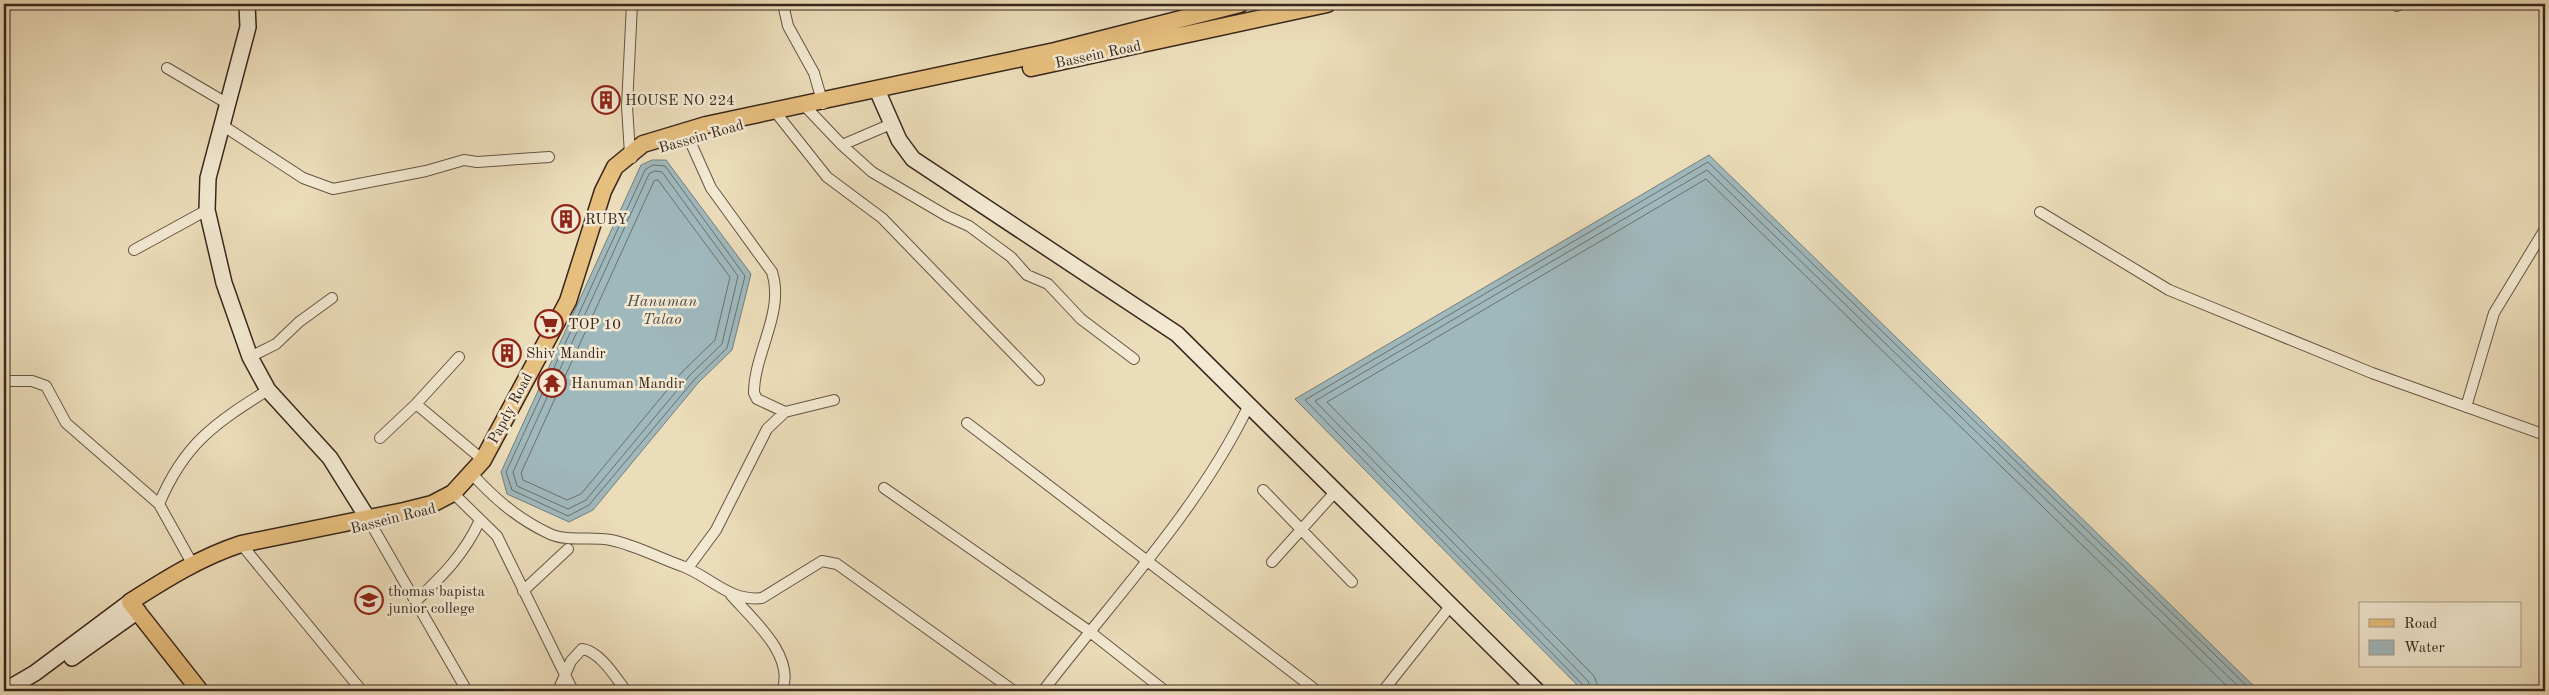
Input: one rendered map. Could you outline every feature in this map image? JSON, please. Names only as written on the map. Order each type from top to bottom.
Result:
[{"type":"main road","name":"Bassein Road","points":[[879,94],[1240,4]]},
{"type":"main road","name":"Bassein Road","points":[[475,477],[572,312],[604,217],[632,157],[643,144],[775,112],[1079,59],[1327,4]]},
{"type":"main road","name":"Papdy Road","points":[[244,548],[369,521],[432,504],[456,496],[475,477],[482,460],[568,301],[603,191],[615,167],[632,157]]},
{"type":"main road","points":[[134,606],[169,577],[192,565],[244,548]]},
{"type":"main road","points":[[134,606],[244,548]]},
{"type":"main road","points":[[134,606],[200,691]]},
{"type":"street","points":[[247,4],[248,28],[208,178],[207,210],[224,283],[250,357],[268,390],[330,458],[369,521],[467,691]]},
{"type":"street","points":[[632,4],[627,106],[632,157]]},
{"type":"street","points":[[783,4],[788,26],[814,73],[814,105],[842,145],[872,172],[947,216],[969,226],[1011,257],[1027,275],[1048,284],[1081,319],[1134,359]]},
{"type":"street","points":[[167,68],[228,104]]},
{"type":"street","points":[[879,94],[899,140],[913,159],[1177,334],[1538,691]]},
{"type":"street","points":[[775,112],[828,177],[882,218],[1039,380]]},
{"type":"street","points":[[842,145],[891,124]]},
{"type":"street","points":[[222,125],[303,178],[333,189],[426,171],[464,160],[477,162],[549,157]]},
{"type":"street","points":[[686,133],[710,188],[772,272],[776,286],[774,304],[754,393],[756,398],[785,412]]},
{"type":"street","points":[[134,250],[207,210]]},
{"type":"street","points":[[2040,212],[2169,290],[2372,374],[2545,435]]},
{"type":"street","points":[[2466,407],[2494,313],[2545,229]]},
{"type":"street","points":[[250,357],[276,344],[298,322],[332,298]]},
{"type":"street","points":[[380,438],[416,404],[459,357]]},
{"type":"street","points":[[4,380],[32,380],[46,386],[66,423],[159,504],[192,565]]},
{"type":"street","points":[[159,504],[166,486],[187,452],[211,427],[268,390]]},
{"type":"street","points":[[688,568],[716,530],[767,429],[785,412],[834,400]]},
{"type":"street","points":[[416,404],[482,460]]},
{"type":"street","points":[[1043,691],[1146,561],[1208,477],[1249,405]]},
{"type":"street","points":[[968,423],[1317,691]]},
{"type":"street","points":[[475,477],[500,504],[526,521],[553,535],[614,540],[688,568],[731,595],[776,651],[785,669],[785,683],[782,691]]},
{"type":"street","points":[[884,488],[1089,631],[1165,691]]},
{"type":"street","points":[[1263,490],[1352,582]]},
{"type":"street","points":[[1272,562],[1336,491]]},
{"type":"street","points":[[456,496],[497,536],[508,554],[523,591],[573,691]]},
{"type":"street","points":[[415,602],[450,568],[464,550],[480,520]]},
{"type":"street","points":[[244,548],[362,691]]},
{"type":"street","points":[[523,591],[568,548]]},
{"type":"street","points":[[731,595],[754,599],[762,598],[822,561],[837,564],[1014,691]]},
{"type":"street","points":[[1383,691],[1452,604]]},
{"type":"street","points":[[4,691],[35,673],[134,606]]},
{"type":"street","points":[[23,691],[134,606]]},
{"type":"street","points":[[558,691],[577,653],[582,649],[588,650],[606,666],[626,691]]},
{"type":"water","points":[[1709,155],[2259,691],[1583,691],[1295,399]]},
{"type":"water","name":"Hanuman Talao","points":[[652,160],[666,160],[751,274],[732,350],[698,383],[593,510],[569,522],[507,494],[501,472],[641,165]]},
{"type":"place","name":"HOUSE NO 224","points":[[606,100]]},
{"type":"place","name":"RUBY","points":[[566,219]]},
{"type":"place","name":"TOP 10","points":[[549,324]]},
{"type":"place","name":"Shiv Mandir","points":[[507,353]]},
{"type":"place","name":"Hanuman Mandir","points":[[552,383]]},
{"type":"place","name":"thomas bapista junior college","points":[[369,600]]}]
